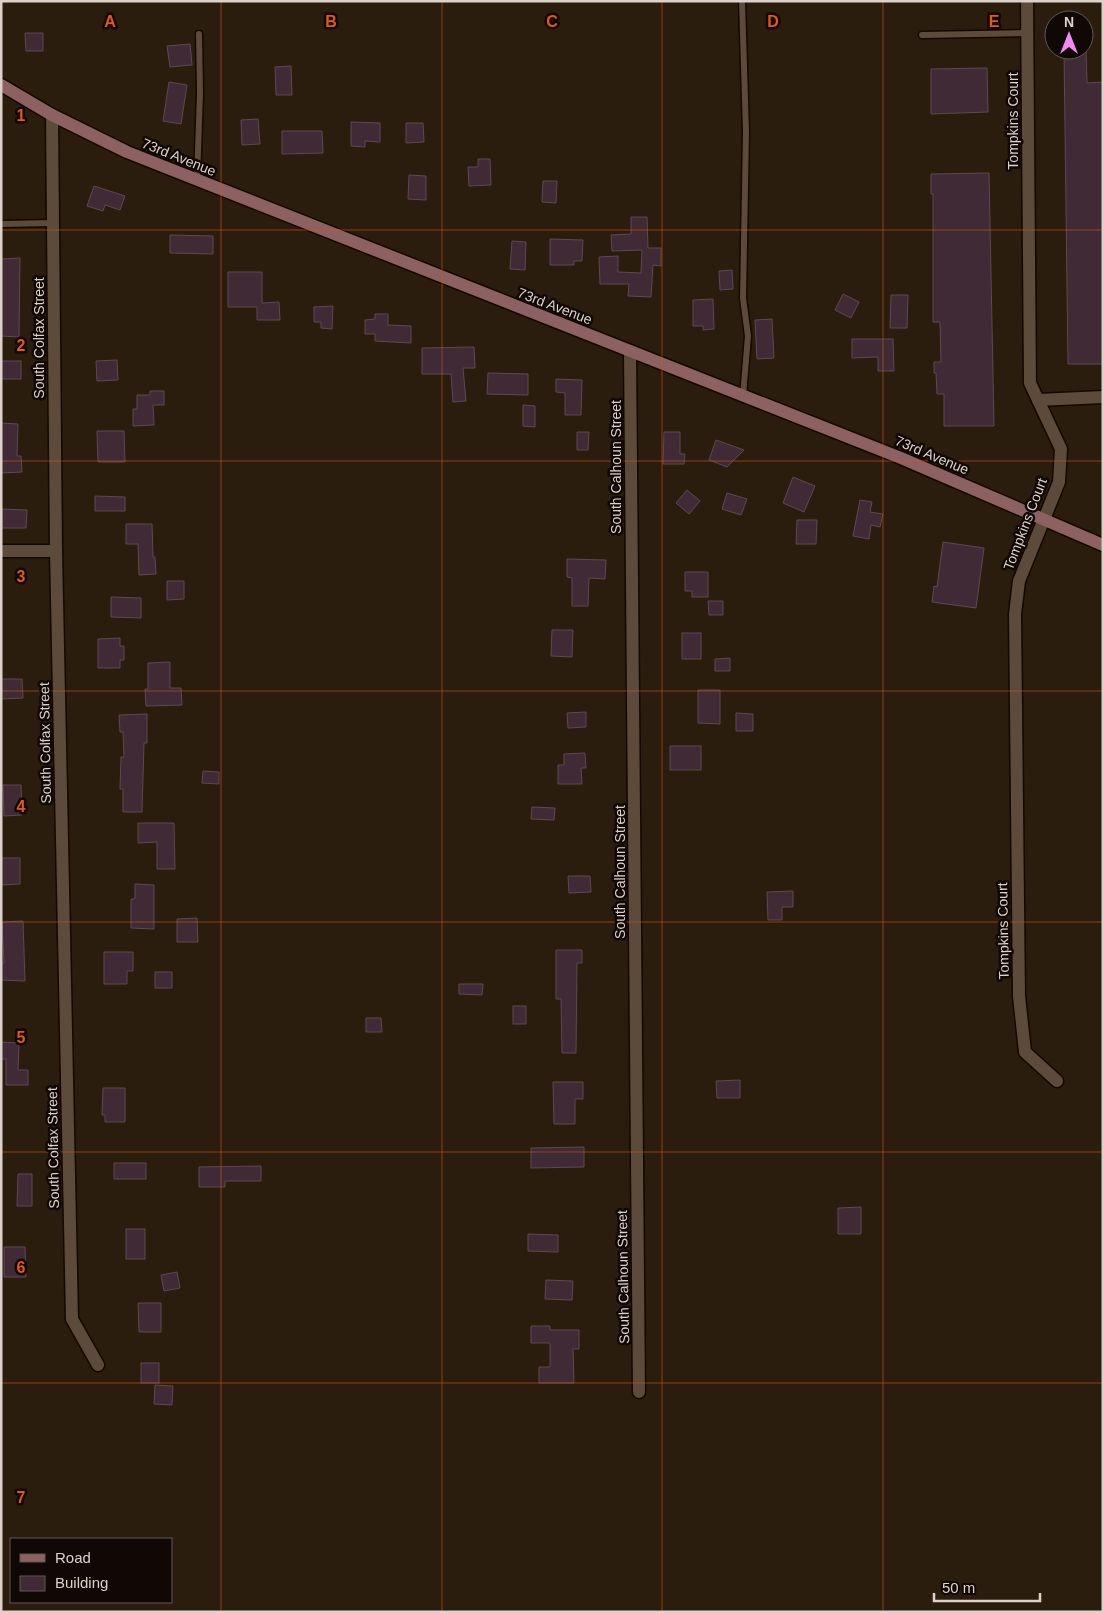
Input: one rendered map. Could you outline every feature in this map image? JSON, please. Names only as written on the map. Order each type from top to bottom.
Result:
[{"type":"street","name":"Tompkins Court","points":[[1027,1],[1030,383],[1061,449],[1059,482],[1019,581],[1015,614],[1019,996],[1026,1052],[1058,1081]]},
{"type":"street","name":"73rd Avenue","points":[[1,85],[52,114],[127,152],[901,458],[1103,545]]},
{"type":"street","name":"South Colfax Street","points":[[52,114],[56,551],[72,1319],[98,1365]]},
{"type":"street","name":"South Calhoun Street","points":[[630,351],[639,1392]]},
{"type":"street","points":[[1038,400],[1103,397]]},
{"type":"street","points":[[1,551],[56,551]]},
{"type":"lane","points":[[742,1],[746,132],[743,298],[748,336],[743,396]]},
{"type":"lane","points":[[922,35],[1027,33]]},
{"type":"lane","points":[[197,181],[200,93],[199,34]]},
{"type":"lane","points":[[1,224],[53,223]]},
{"type":"building","points":[[25,33],[43,33],[43,51],[26,51]]},
{"type":"building","points":[[190,44],[192,65],[170,67],[167,46]]},
{"type":"building","points":[[1064,60],[1086,60],[1087,83],[1103,82],[1103,364],[1068,364]]},
{"type":"building","points":[[291,66],[292,95],[276,95],[275,67]]},
{"type":"building","points":[[987,68],[988,112],[931,114],[931,69]]},
{"type":"building","points":[[169,82],[187,85],[181,124],[163,121]]},
{"type":"building","points":[[258,119],[260,144],[242,145],[241,120]]},
{"type":"building","points":[[351,122],[380,123],[380,142],[365,141],[365,147],[351,146]]},
{"type":"building","points":[[406,123],[423,123],[424,142],[406,143]]},
{"type":"building","points":[[282,131],[322,131],[323,153],[282,154]]},
{"type":"building","points":[[478,159],[490,159],[491,185],[469,186],[468,167],[478,167]]},
{"type":"building","points":[[989,173],[994,426],[944,426],[944,394],[937,394],[936,373],[934,373],[934,362],[941,362],[940,322],[933,322],[933,194],[931,194],[931,174]]},
{"type":"building","points":[[409,175],[426,176],[426,200],[408,199]]},
{"type":"building","points":[[543,181],[557,181],[556,203],[542,202]]},
{"type":"building","points":[[94,186],[125,196],[120,210],[105,205],[103,211],[87,206]]},
{"type":"building","points":[[631,217],[647,217],[648,248],[661,248],[661,266],[653,265],[651,297],[628,296],[629,284],[600,284],[599,257],[618,256],[618,272],[641,273],[642,250],[612,251],[611,235],[631,234]]},
{"type":"building","points":[[170,235],[213,236],[213,254],[170,253]]},
{"type":"building","points":[[550,239],[583,240],[582,261],[574,261],[574,265],[550,265]]},
{"type":"building","points":[[512,241],[526,242],[525,270],[510,269]]},
{"type":"building","points":[[20,258],[19,337],[1,336],[1,259]]},
{"type":"building","points":[[732,270],[733,289],[720,290],[719,271]]},
{"type":"building","points":[[228,272],[262,272],[262,303],[279,302],[280,320],[257,320],[257,307],[228,307]]},
{"type":"building","points":[[843,294],[859,302],[851,318],[835,310]]},
{"type":"building","points":[[891,295],[908,295],[907,328],[890,328]]},
{"type":"building","points":[[713,299],[714,329],[703,330],[703,326],[693,326],[693,300]]},
{"type":"building","points":[[333,306],[332,329],[321,328],[321,322],[314,322],[314,307]]},
{"type":"building","points":[[375,314],[388,314],[388,325],[411,326],[411,343],[375,341],[375,334],[365,334],[365,320],[375,319]]},
{"type":"building","points":[[772,319],[774,358],[757,359],[755,320]]},
{"type":"building","points":[[852,339],[893,339],[894,371],[878,371],[878,357],[852,358]]},
{"type":"building","points":[[474,347],[475,368],[463,368],[466,401],[453,402],[451,374],[422,374],[422,348]]},
{"type":"building","points":[[117,360],[118,380],[97,381],[96,361]]},
{"type":"building","points":[[1,361],[21,361],[21,379],[1,379]]},
{"type":"building","points":[[488,373],[528,374],[528,395],[487,394]]},
{"type":"building","points":[[556,379],[582,380],[581,415],[565,415],[565,393],[556,392]]},
{"type":"building","points":[[150,391],[164,391],[164,405],[153,405],[154,425],[133,426],[133,409],[137,409],[137,395],[150,395]]},
{"type":"building","points":[[523,405],[535,406],[535,427],[523,426]]},
{"type":"building","points":[[1,423],[18,424],[17,456],[21,456],[22,472],[1,473]]},
{"type":"building","points":[[97,431],[124,431],[125,462],[98,462]]},
{"type":"building","points":[[577,432],[589,432],[588,450],[577,450]]},
{"type":"building","points":[[664,432],[680,432],[680,454],[685,454],[684,464],[663,464]]},
{"type":"building","points":[[716,440],[744,450],[727,467],[709,460]]},
{"type":"building","points":[[793,477],[815,486],[804,512],[783,503]]},
{"type":"building","points":[[687,490],[700,501],[689,514],[676,503]]},
{"type":"building","points":[[727,493],[747,499],[741,515],[722,509]]},
{"type":"building","points":[[95,496],[125,497],[125,511],[95,511]]},
{"type":"building","points":[[860,500],[872,502],[870,512],[883,514],[880,527],[871,525],[869,539],[853,536]]},
{"type":"building","points":[[2,509],[27,510],[26,528],[2,528]]},
{"type":"building","points":[[797,520],[817,520],[816,544],[796,544]]},
{"type":"building","points":[[126,524],[152,524],[153,557],[155,557],[156,574],[139,575],[138,544],[126,544]]},
{"type":"building","points":[[943,542],[984,548],[976,608],[932,602],[934,586],[937,587]]},
{"type":"building","points":[[567,559],[606,560],[605,579],[589,578],[588,606],[572,606],[572,578],[567,577]]},
{"type":"building","points":[[685,572],[708,572],[708,597],[692,597],[692,591],[685,591]]},
{"type":"building","points":[[167,581],[184,581],[184,599],[167,600]]},
{"type":"building","points":[[111,597],[141,598],[141,618],[111,617]]},
{"type":"building","points":[[708,601],[723,601],[723,615],[709,615]]},
{"type":"building","points":[[552,630],[573,630],[572,657],[551,656]]},
{"type":"building","points":[[682,633],[701,633],[701,659],[682,659]]},
{"type":"building","points":[[120,638],[120,646],[124,646],[124,660],[120,660],[120,668],[98,668],[98,639]]},
{"type":"building","points":[[730,658],[730,671],[715,671],[715,659]]},
{"type":"building","points":[[170,662],[170,688],[181,688],[182,705],[146,706],[145,689],[148,689],[148,663]]},
{"type":"building","points":[[1,679],[22,679],[23,698],[1,699]]},
{"type":"building","points":[[698,690],[720,690],[720,724],[698,723]]},
{"type":"building","points":[[586,712],[586,727],[568,728],[567,713]]},
{"type":"building","points":[[736,713],[753,714],[753,731],[736,731]]},
{"type":"building","points":[[147,714],[147,743],[144,743],[142,812],[123,812],[123,789],[120,789],[121,757],[124,757],[123,732],[120,732],[119,715]]},
{"type":"building","points":[[670,746],[701,746],[701,770],[670,770]]},
{"type":"building","points":[[585,753],[586,768],[581,768],[582,784],[558,784],[558,765],[564,765],[564,754]]},
{"type":"building","points":[[203,771],[219,772],[219,784],[202,783]]},
{"type":"building","points":[[3,785],[21,785],[22,815],[4,816]]},
{"type":"building","points":[[532,807],[555,808],[554,820],[531,819]]},
{"type":"building","points":[[138,823],[174,823],[175,869],[157,869],[157,842],[138,843]]},
{"type":"building","points":[[1,858],[20,858],[20,884],[1,885]]},
{"type":"building","points":[[568,876],[590,876],[591,892],[569,893]]},
{"type":"building","points":[[135,884],[154,885],[154,929],[131,928],[131,899],[135,899]]},
{"type":"building","points":[[793,891],[793,907],[782,907],[782,920],[768,920],[767,892]]},
{"type":"building","points":[[197,918],[198,942],[177,942],[177,919]]},
{"type":"building","points":[[23,921],[25,981],[1,980],[1,963],[4,963],[2,922]]},
{"type":"building","points":[[556,950],[582,950],[582,963],[577,963],[576,1053],[562,1053],[561,999],[556,999]]},
{"type":"building","points":[[104,952],[133,952],[133,971],[127,971],[127,984],[104,984]]},
{"type":"building","points":[[155,972],[172,972],[172,988],[155,988]]},
{"type":"building","points":[[459,984],[483,984],[482,995],[459,994]]},
{"type":"building","points":[[513,1006],[526,1006],[526,1024],[513,1024]]},
{"type":"building","points":[[366,1018],[381,1018],[382,1032],[366,1032]]},
{"type":"building","points":[[1,1042],[19,1043],[18,1070],[28,1070],[28,1085],[6,1085],[6,1059],[1,1059]]},
{"type":"building","points":[[740,1080],[740,1098],[717,1098],[716,1081]]},
{"type":"building","points":[[553,1082],[583,1082],[583,1099],[575,1099],[575,1124],[554,1124]]},
{"type":"building","points":[[103,1088],[125,1088],[125,1122],[105,1122],[105,1115],[102,1115]]},
{"type":"building","points":[[584,1147],[584,1167],[531,1168],[531,1148]]},
{"type":"building","points":[[114,1163],[146,1163],[146,1179],[114,1179]]},
{"type":"building","points":[[261,1166],[261,1181],[225,1181],[225,1187],[199,1187],[199,1167]]},
{"type":"building","points":[[18,1174],[32,1174],[32,1206],[17,1206]]},
{"type":"building","points":[[861,1207],[861,1234],[838,1234],[838,1208]]},
{"type":"building","points":[[126,1229],[145,1229],[145,1259],[126,1259]]},
{"type":"building","points":[[528,1234],[558,1235],[558,1252],[528,1251]]},
{"type":"building","points":[[4,1247],[25,1247],[26,1277],[4,1277]]},
{"type":"building","points":[[177,1272],[180,1288],[164,1291],[161,1275]]},
{"type":"building","points":[[546,1280],[573,1281],[572,1300],[545,1299]]},
{"type":"building","points":[[138,1303],[161,1303],[161,1332],[139,1332]]},
{"type":"building","points":[[531,1326],[550,1326],[550,1330],[579,1330],[579,1349],[573,1349],[574,1383],[539,1383],[539,1367],[550,1367],[550,1343],[531,1343]]},
{"type":"building","points":[[141,1363],[159,1363],[159,1383],[141,1383]]},
{"type":"building","points":[[155,1385],[173,1386],[172,1405],[154,1404]]}]
